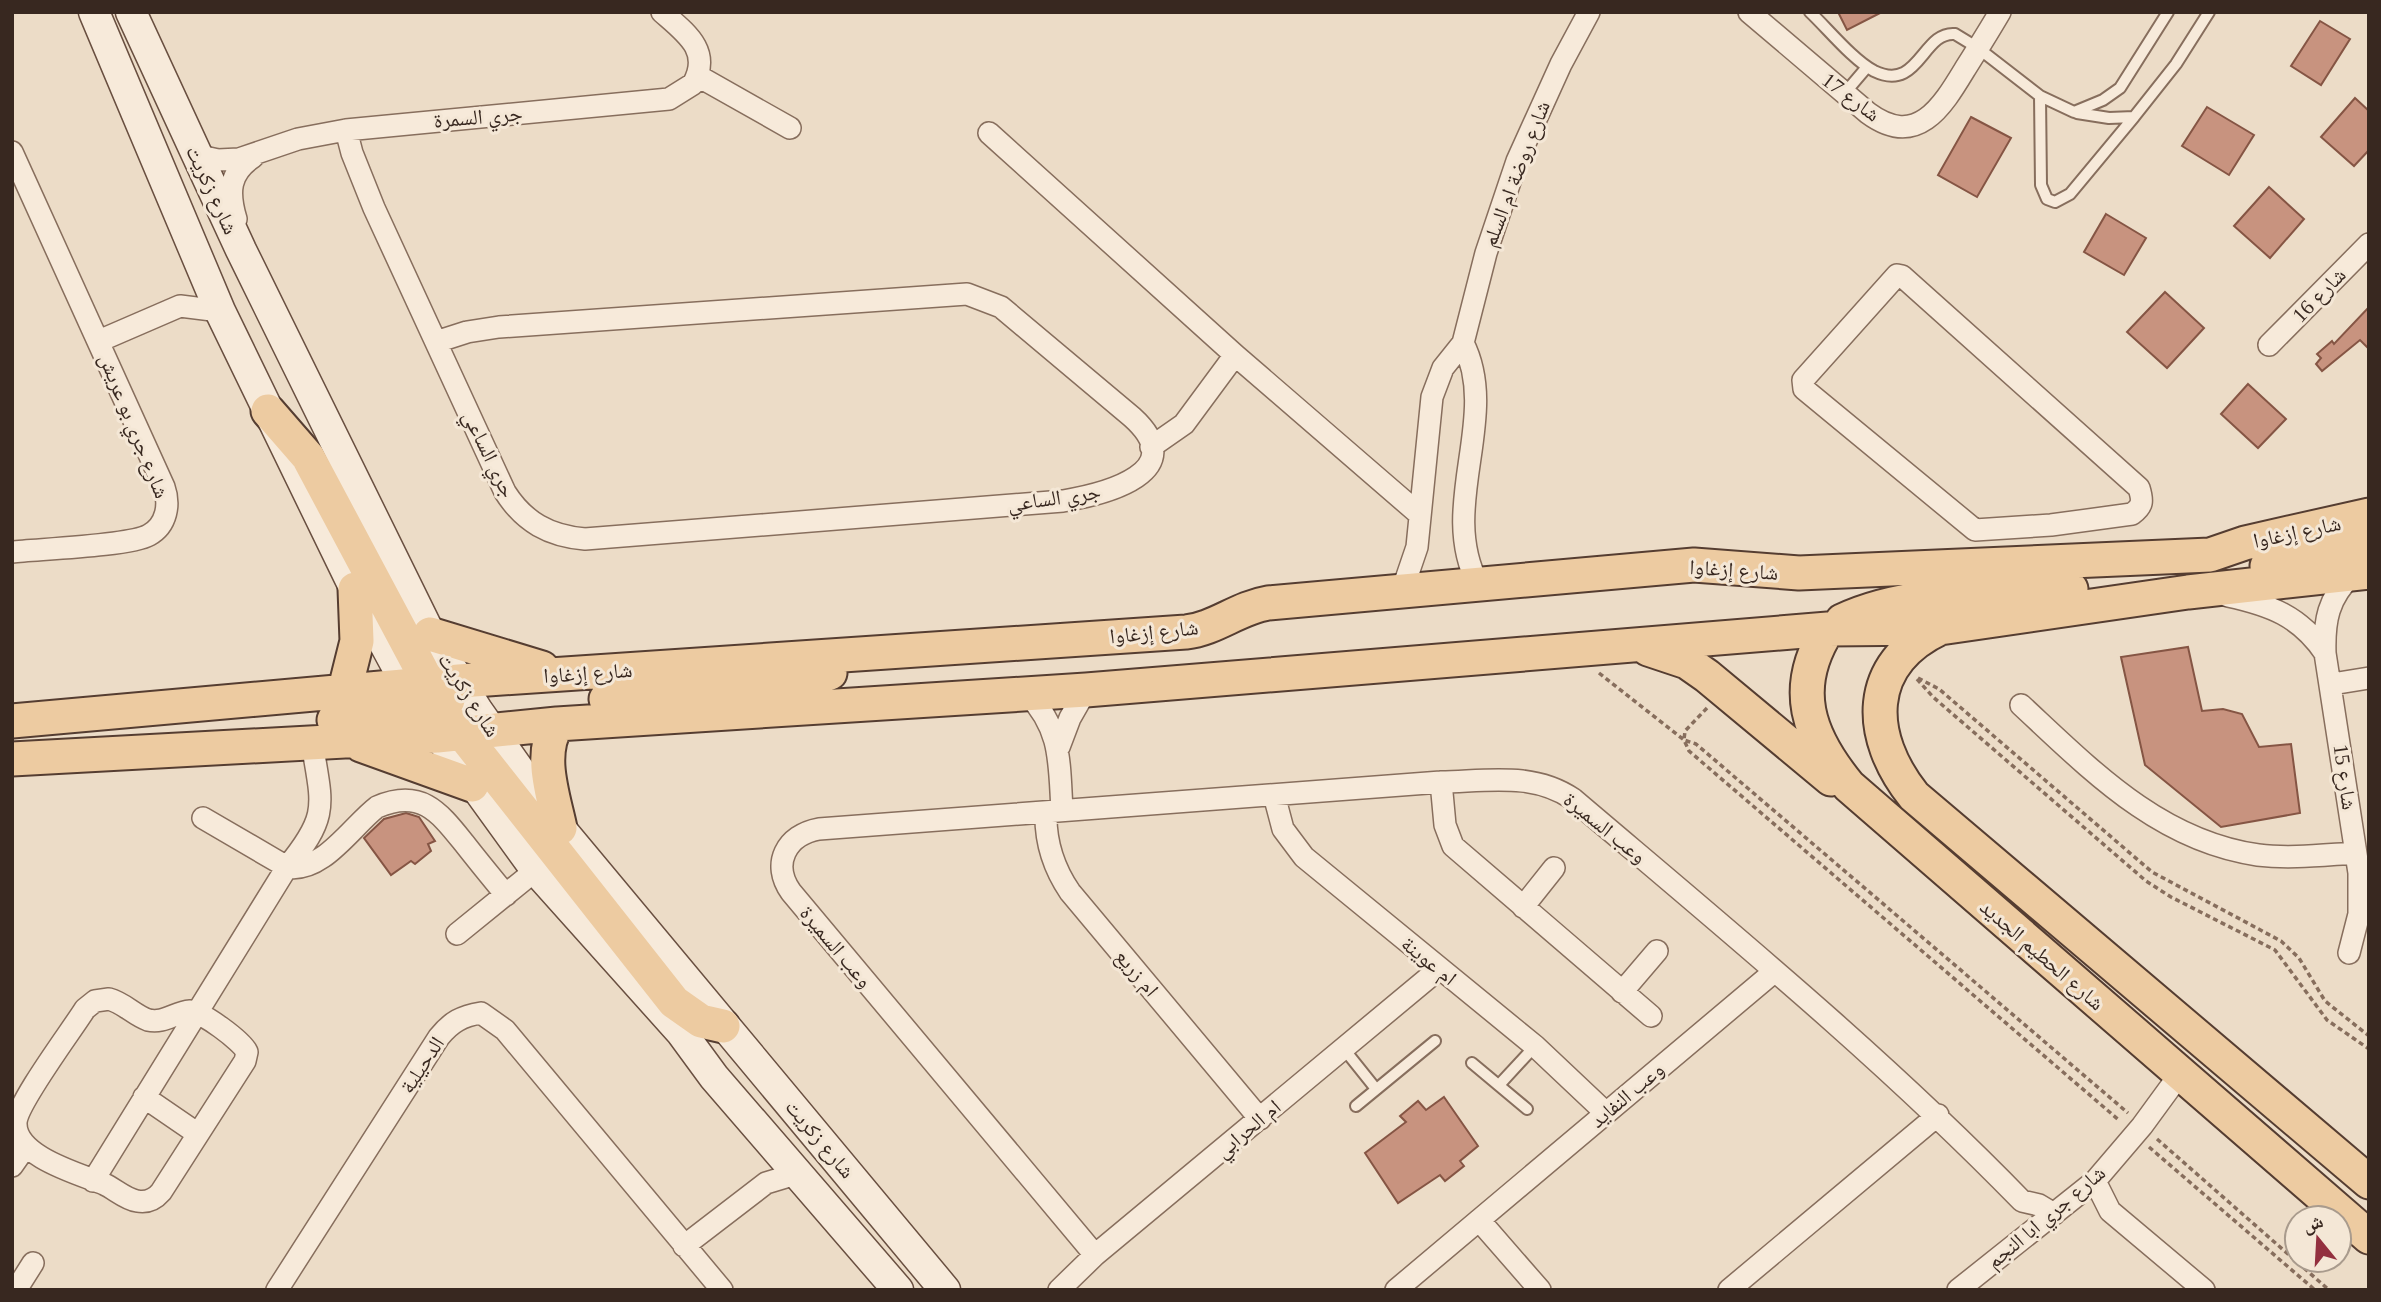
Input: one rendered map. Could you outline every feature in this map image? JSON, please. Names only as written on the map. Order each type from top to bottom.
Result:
[{"type":"main road","name":"شارع زكريت","points":[[94,12],[220,311],[355,589],[448,710],[560,828],[944,1290]]},
{"type":"main road","name":"شارع زكريت","points":[[131,12],[195,155],[430,634],[448,710],[472,785],[536,870],[681,1032],[714,1077],[898,1290]]},
{"type":"main road","points":[[268,411],[309,457],[448,710],[674,1002],[701,1021],[723,1026]]},
{"type":"main road","points":[[2327,527],[2369,499]]},
{"type":"main road","name":"شارع إزغاوا","points":[[12,760],[349,741],[561,674],[1201,630],[1253,606],[1694,565],[1800,573],[2062,564],[2210,555],[2245,543],[2327,527],[2369,515]]},
{"type":"main road","points":[[2195,592],[2267,566],[2369,543]]},
{"type":"main road","points":[[1828,629],[1867,609],[1887,604],[2088,588],[2154,574],[2210,555]]},
{"type":"main road","name":"شارع إزغاوا","points":[[12,721],[344,693],[557,724],[1086,690],[1635,647],[1828,629],[1940,628],[2195,592],[2361,574]]},
{"type":"main road","points":[[344,693],[357,641],[355,589]]},
{"type":"main road","name":"شارع الحطيم الجديد","points":[[1940,628],[1907,648],[1888,675],[1882,698],[1880,723],[1884,747],[1894,772],[1914,796],[2369,1182]]},
{"type":"main road","name":"شارع الحطيم الجديد","points":[[1828,629],[1807,677],[1810,723],[1818,745],[1832,766],[1869,806],[2369,1237]]},
{"type":"main road","points":[[430,634],[561,674]]},
{"type":"main road","points":[[1635,647],[1659,651],[1686,662],[1707,676],[1812,765],[1869,806]]},
{"type":"main road","points":[[200,749],[247,729],[801,681],[833,672],[870,653]]},
{"type":"main road","points":[[557,724],[550,738],[547,757],[560,828]]},
{"type":"main road","points":[[349,741],[472,785]]},
{"type":"street","points":[[662,12],[693,40],[700,58],[698,76],[790,128]]},
{"type":"street","name":"شارع روضة ام السلم","points":[[1401,594],[1417,547],[1432,397],[1443,368],[1463,343],[1486,253],[1517,160],[1560,64],[1589,12]]},
{"type":"street","name":"شارع 17","points":[[1749,12],[1844,94],[1888,124],[1899,126],[1920,122],[1939,110],[2000,12]]},
{"type":"street","name":"جري السمرة","points":[[195,155],[227,161],[253,157],[298,139],[346,130],[669,99],[686,91],[698,76]]},
{"type":"street","name":"جري الساعي","points":[[346,130],[362,181],[513,503],[538,526],[571,538],[1063,501],[1099,494],[1133,481],[1149,464],[1151,447]]},
{"type":"street","points":[[989,134],[1419,514]]},
{"type":"street","name":"شارع جري بو عريش","points":[[12,152],[164,486],[167,502],[165,517],[156,530],[135,540],[12,552]]},
{"type":"street","name":"جري السمرة","points":[[241,250],[230,188],[236,171],[253,157]]},
{"type":"street","name":"شارع 16","points":[[2269,345],[2369,244]]},
{"type":"street","points":[[205,271],[180,306],[220,311]]},
{"type":"street","points":[[1902,276],[2139,488],[2143,500],[2141,508],[2132,514],[2051,525],[1980,530],[1970,527],[1802,385],[1893,277],[1902,276]]},
{"type":"street","points":[[436,342],[467,332],[499,327],[967,294],[990,301],[1010,314],[1140,424],[1151,447],[1184,424],[1236,355]]},
{"type":"street","name":"شارع جري بو عريش","points":[[99,341],[180,306]]},
{"type":"street","points":[[1463,343],[1471,359],[1475,388],[1463,541],[1478,584]]},
{"type":"street","points":[[2062,564],[2073,522]]},
{"type":"street","points":[[2051,525],[2062,564]]},
{"type":"street","name":"شارع 15","points":[[2349,953],[2359,914],[2360,893],[2332,684],[2325,653],[2324,628],[2330,604],[2361,574]]},
{"type":"street","name":"شارع 15","points":[[2195,592],[2278,609],[2305,628],[2325,653]]},
{"type":"street","points":[[2332,684],[2369,678]]},
{"type":"street","points":[[1054,811],[1059,747],[1070,718],[1086,690]]},
{"type":"street","points":[[1027,693],[1050,723],[1059,747]]},
{"type":"street","points":[[2021,705],[2127,800],[2195,838],[2217,847],[2260,855],[2305,857],[2355,853]]},
{"type":"street","points":[[93,1181],[287,867],[313,834],[320,814],[321,792],[312,743]]},
{"type":"street","name":"وعب السميرة","points":[[1095,1255],[791,892],[782,873],[784,852],[790,842],[808,831],[1054,811],[1441,782],[1519,779],[1541,783],[1562,792],[1776,971],[1938,1115],[2022,1201],[2032,1232]]},
{"type":"street","points":[[1441,782],[1445,825],[1453,846],[1651,1016]]},
{"type":"street","name":"ام عوينة","points":[[1274,795],[1283,829],[1295,848],[1535,1046],[1606,1112]]},
{"type":"street","points":[[203,818],[287,867],[299,868],[317,861],[377,807],[388,802],[412,800],[441,815],[506,895]]},
{"type":"street","name":"ام زريع","points":[[1054,811],[1048,844],[1053,861],[1070,892],[1260,1119]]},
{"type":"street","points":[[1523,907],[1554,868]]},
{"type":"street","points":[[457,934],[536,870]]},
{"type":"street","points":[[1622,992],[1657,951]]},
{"type":"street","name":"ام الحرابي","points":[[1059,1290],[1095,1255],[1439,969]]},
{"type":"street","name":"وعب النفايد","points":[[1396,1290],[1776,971]]},
{"type":"street","points":[[101,999],[117,1001],[142,1017],[159,1021],[184,1012],[196,1011],[241,1043],[247,1057],[155,1198],[136,1201],[67,1172],[26,1146],[17,1132],[20,1109],[90,1004],[101,999]]},
{"type":"street","name":"الدحيلية","points":[[277,1290],[439,1037],[449,1024],[465,1016],[481,1013],[492,1018],[505,1030],[722,1290]]},
{"type":"street","name":"شارع جري ابا النجم","points":[[1958,1290],[2095,1181],[2139,1130],[2180,1074]]},
{"type":"street","points":[[144,1097],[198,1134]]},
{"type":"street","points":[[1728,1290],[1938,1115]]},
{"type":"street","points":[[12,1166],[26,1146]]},
{"type":"street","points":[[684,1246],[791,1163]]},
{"type":"street","points":[[2095,1181],[2110,1211],[2204,1290]]},
{"type":"street","name":"وعب السميرة","points":[[2022,1201],[2039,1205],[2054,1214]]},
{"type":"street","points":[[1479,1220],[1540,1290]]},
{"type":"street","points":[[16,1290],[33,1263]]},
{"type":"lane","points":[[1810,12],[1867,67],[1883,74],[1909,70],[1937,38],[1949,33],[1978,48],[2040,96],[2074,112],[2109,118],[2134,117]]},
{"type":"lane","points":[[2074,112],[2103,100],[2120,88],[2168,12]]},
{"type":"lane","points":[[2040,96],[2041,185],[2047,200],[2054,202],[2070,194],[2134,117],[2176,64],[2208,12]]},
{"type":"lane","points":[[1844,94],[1867,67]]},
{"type":"lane","points":[[1356,1106],[1434,1041]]},
{"type":"lane","points":[[1499,1085],[1535,1046]]},
{"type":"lane","points":[[1344,1049],[1376,1089]]},
{"type":"lane","points":[[1472,1063],[1528,1109]]},
{"type":"path","points":[[1571,651],[1684,740],[1696,744],[2139,1130]]},
{"type":"path","points":[[2369,1036],[2325,1001],[2298,958],[2281,941],[2152,872],[1939,688],[1913,675],[1933,697],[2146,881],[2171,897],[2275,950],[2289,965],[2304,992],[2322,1014],[2340,1031],[2369,1049]]},
{"type":"path","points":[[1715,700],[1685,731],[1684,740],[1689,751],[2139,1130]]},
{"type":"path","points":[[2174,1153],[2329,1290]]},
{"type":"path","points":[[2166,1162],[2315,1290]]},
{"type":"building","points":[[1838,12],[1882,12],[1847,30]]},
{"type":"building","points":[[2320,21],[2350,39],[2321,85],[2291,66]]},
{"type":"building","points":[[2355,98],[2369,111],[2369,150],[2354,166],[2321,137]]},
{"type":"building","points":[[2207,107],[2254,135],[2229,175],[2182,146]]},
{"type":"building","points":[[1971,117],[2011,138],[1977,197],[1938,175]]},
{"type":"building","points":[[2269,187],[2304,219],[2270,258],[2234,226]]},
{"type":"building","points":[[2106,214],[2146,238],[2124,275],[2084,252]]},
{"type":"building","points":[[2165,292],[2204,328],[2167,368],[2127,332]]},
{"type":"building","points":[[2369,307],[2369,349],[2360,340],[2322,371],[2316,364],[2321,358],[2317,354],[2332,341],[2334,344]]},
{"type":"building","points":[[2248,384],[2286,419],[2258,448],[2221,414]]},
{"type":"building","points":[[2188,647],[2202,711],[2223,709],[2242,714],[2259,747],[2291,744],[2300,813],[2221,827],[2145,765],[2121,657]]},
{"type":"building","points":[[406,813],[419,817],[435,841],[428,844],[431,851],[415,864],[411,861],[391,875],[364,838],[384,819]]},
{"type":"building","points":[[1444,1097],[1478,1146],[1460,1161],[1464,1166],[1445,1181],[1440,1175],[1398,1203],[1365,1153],[1406,1122],[1400,1116],[1418,1101],[1426,1110]]}]
